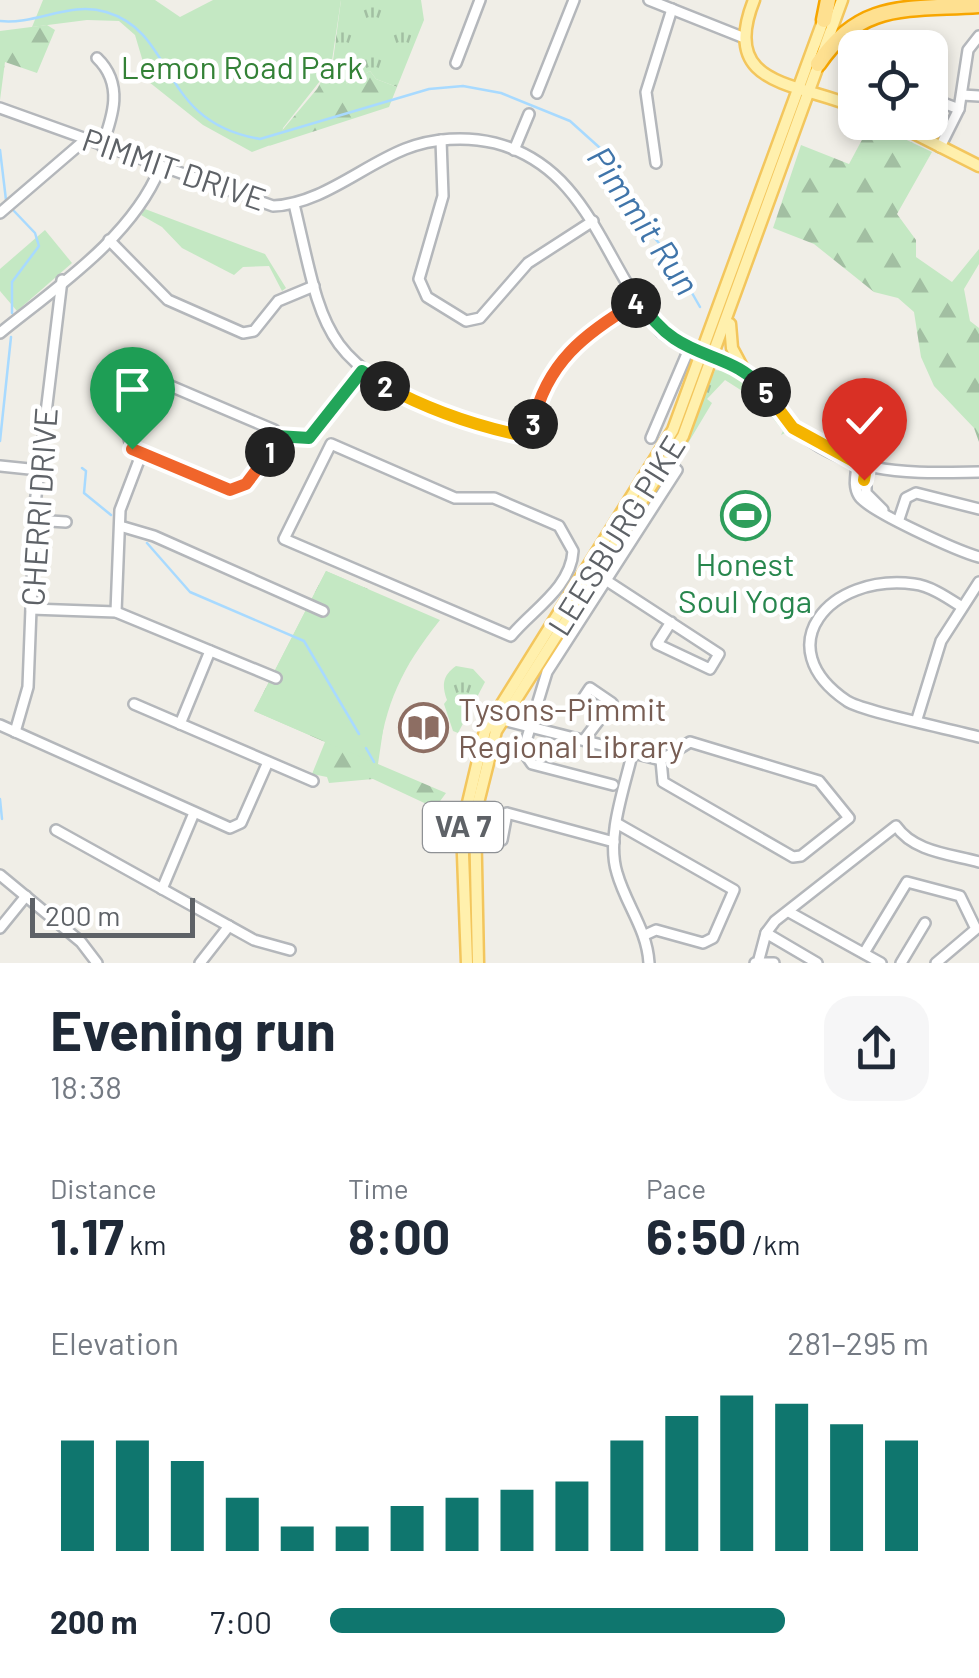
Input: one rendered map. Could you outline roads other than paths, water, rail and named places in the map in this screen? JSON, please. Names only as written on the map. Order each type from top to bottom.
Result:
[{"type":"highway","points":[[824,20],[830,0]]},
{"type":"highway","points":[[903,10],[936,0]]},
{"type":"highway","points":[[818,64],[848,26],[867,16],[979,5]]},
{"type":"main road","points":[[754,0],[742,37],[748,58],[758,70],[838,101]]},
{"type":"main road","name":"LEESBURG PIKE","points":[[478,963],[475,815],[497,719],[668,464],[803,89],[818,64],[842,0]]},
{"type":"main road","name":"LEESBURG PIKE","points":[[467,963],[462,828],[476,758],[566,598],[658,457],[732,310],[824,20]]},
{"type":"main road","points":[[927,140],[979,166]]},
{"type":"main road","points":[[732,310],[730,340],[746,374]]},
{"type":"street","points":[[456,64],[480,0]]},
{"type":"street","points":[[537,93],[574,0]]},
{"type":"street","points":[[649,0],[742,37]]},
{"type":"street","points":[[656,163],[646,92],[672,9]]},
{"type":"street","points":[[940,147],[958,109],[968,50],[976,37]]},
{"type":"street","points":[[97,58],[107,69],[116,100],[102,146]]},
{"type":"street","points":[[962,96],[979,96]]},
{"type":"street","points":[[948,105],[958,109]]},
{"type":"street","name":"PIMMIT DRIVE","points":[[0,108],[252,202],[294,204],[394,154],[441,140],[486,141],[514,150],[557,176],[593,220],[662,332],[689,349],[746,374],[793,428],[862,466],[907,473],[979,472]]},
{"type":"street","points":[[514,150],[529,114]]},
{"type":"street","points":[[0,213],[85,140]]},
{"type":"street","points":[[441,140],[443,196],[418,279],[432,302],[466,321],[481,322],[528,262],[593,220]]},
{"type":"street","points":[[0,333],[108,240],[142,205],[160,168]]},
{"type":"street","points":[[294,204],[314,286],[331,334],[362,371],[396,392],[460,419],[518,435],[531,432],[543,390],[567,352],[592,330],[640,301]]},
{"type":"street","points":[[108,240],[168,300],[250,333],[255,344]]},
{"type":"street","name":"CHERRI DRIVE","points":[[14,732],[28,687],[34,520],[62,280]]},
{"type":"street","points":[[250,333],[278,302],[314,286]]},
{"type":"street","points":[[651,438],[689,349]]},
{"type":"street","points":[[277,436],[266,458],[236,490],[132,449],[128,435],[134,384],[142,376],[271,428],[277,436],[309,438],[362,371]]},
{"type":"street","points":[[330,444],[455,498],[494,498],[559,526],[573,559],[554,590],[511,636],[284,539],[330,444]]},
{"type":"street","points":[[116,612],[120,526],[126,489],[140,455]]},
{"type":"street","points":[[613,785],[525,760],[523,751],[547,672],[676,470],[668,464]]},
{"type":"street","points":[[0,466],[39,470]]},
{"type":"street","points":[[862,466],[858,494],[866,504],[946,547],[979,557]]},
{"type":"street","points":[[899,519],[906,498],[916,493],[979,509]]},
{"type":"street","points":[[34,520],[66,522]]},
{"type":"street","points":[[120,526],[222,564],[323,611]]},
{"type":"street","points":[[604,580],[670,622],[719,654],[710,670],[657,644],[670,622]]},
{"type":"street","points":[[917,719],[941,642],[979,582]]},
{"type":"street","points":[[962,607],[918,584],[867,583],[830,602],[818,619],[812,654],[831,689],[851,704],[979,737]]},
{"type":"street","points":[[554,590],[566,598]]},
{"type":"street","points":[[31,609],[116,612],[276,678]]},
{"type":"street","points":[[180,724],[210,651]]},
{"type":"street","points":[[134,704],[312,781]]},
{"type":"street","points":[[584,740],[601,716]]},
{"type":"street","points":[[497,719],[661,760],[690,742],[747,756],[819,781],[849,818],[802,856],[794,856],[663,782],[661,760]]},
{"type":"street","points":[[0,725],[194,814],[236,829],[268,762]]},
{"type":"street","points":[[632,754],[614,842],[616,871],[645,935],[650,963]]},
{"type":"street","points":[[502,840],[507,813],[614,842]]},
{"type":"street","points":[[162,889],[194,814]]},
{"type":"street","points":[[618,824],[734,890],[713,938],[703,943],[656,930],[645,935]]},
{"type":"street","points":[[774,963],[755,963],[766,933],[896,826],[917,845],[979,862]]},
{"type":"street","points":[[56,830],[265,945],[290,950]]},
{"type":"street","points":[[0,875],[81,942],[97,963]]},
{"type":"street","points":[[864,953],[906,882],[960,896],[976,929],[936,963]]},
{"type":"street","points":[[0,928],[26,896]]},
{"type":"street","points":[[789,912],[881,963]]},
{"type":"street","points":[[901,963],[924,922]]},
{"type":"street","points":[[200,963],[229,926]]},
{"type":"street","points":[[766,933],[816,963]]},
{"type":"waterway","name":"Pimmit Run","points":[[0,21],[27,20],[79,9],[106,12],[129,23],[146,38],[185,97],[203,115],[227,130],[260,139],[429,89],[463,86],[501,93],[570,121],[600,148],[638,219],[672,258],[700,307]]},
{"type":"waterway","points":[[0,150],[6,200]]},
{"type":"waterway","points":[[12,313],[12,282],[39,246],[35,233],[14,211]]},
{"type":"waterway","points":[[0,441],[11,337]]},
{"type":"waterway","points":[[82,468],[86,471],[84,493],[111,515]]},
{"type":"waterway","points":[[147,543],[190,592],[304,641],[359,734]]},
{"type":"waterway","points":[[366,748],[374,762]]},
{"type":"waterway","points":[[0,799],[2,819]]},
{"type":"place","name":"Honest Soul Yoga","points":[[745,515]]},
{"type":"place","name":"Tysons-Pimmit Regional Library","points":[[423,728]]},
{"type":"park label","name":"Lemon Road Park","points":[[242,68]]}]
